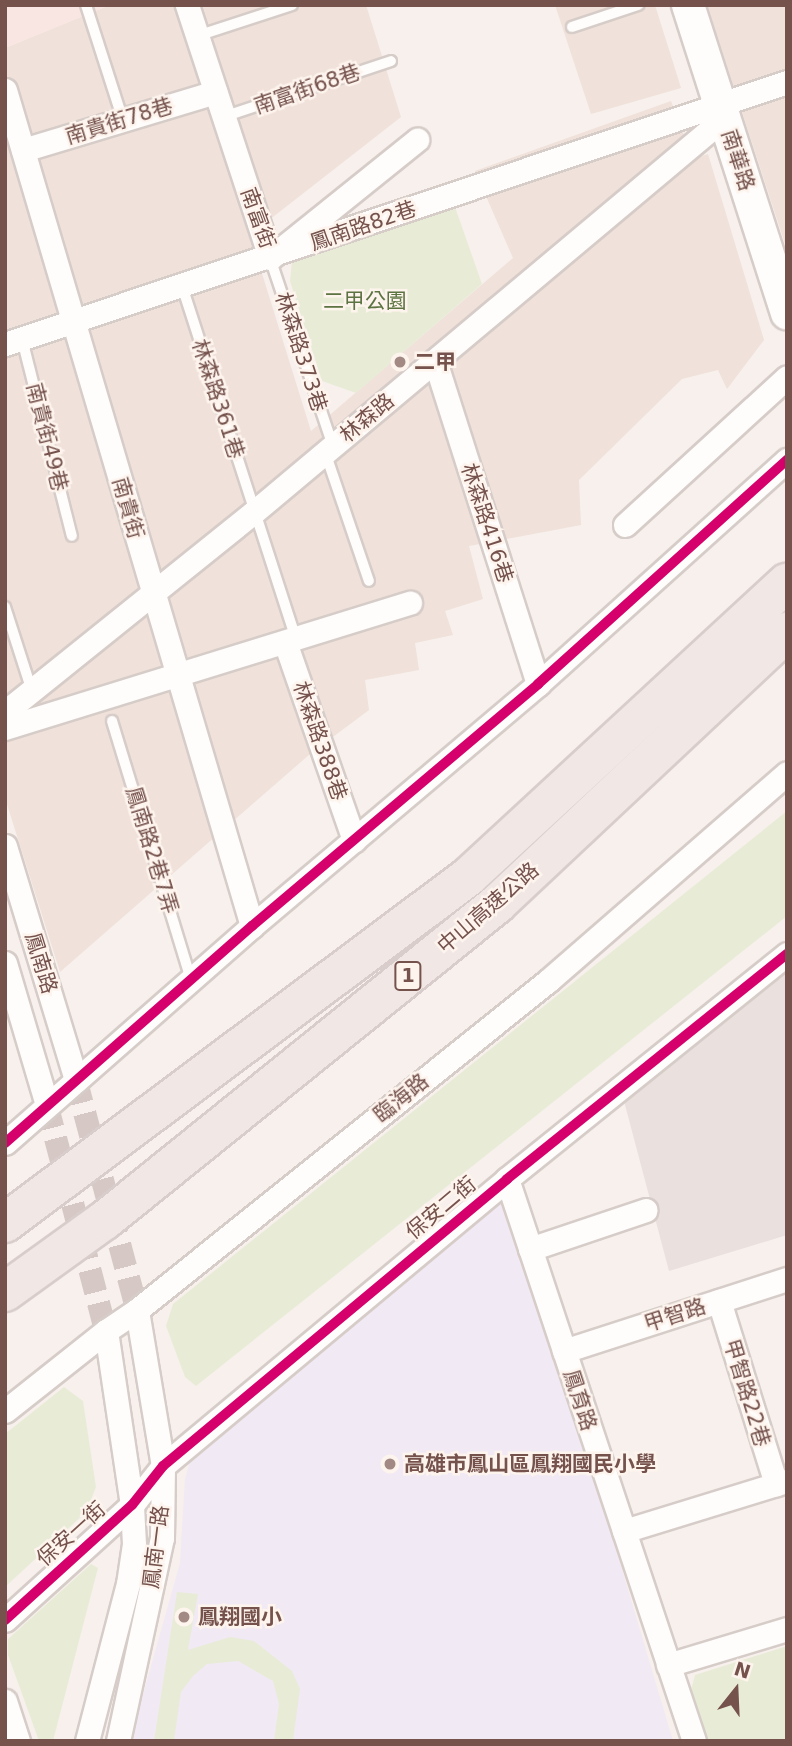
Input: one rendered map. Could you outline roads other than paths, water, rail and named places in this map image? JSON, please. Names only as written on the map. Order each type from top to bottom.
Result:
[{"type":"highway","name":"中山高速公路","points":[[5,1223],[468,877],[787,583]]},
{"type":"highway","name":"中山高速公路","points":[[5,1292],[105,1220],[497,904],[787,632]]},
{"type":"main road","name":"南華路","points":[[688,5],[787,314]]},
{"type":"street","name":"南富街","points":[[187,5],[270,258],[416,140]]},
{"type":"street","name":"鳳南路82巷","points":[[13,342],[722,111],[787,82]]},
{"type":"street","name":"南貴街","points":[[5,90],[251,926]]},
{"type":"street","name":"南貴街78巷","points":[[23,150],[215,92]]},
{"type":"street","name":"林森路","points":[[5,712],[154,594],[435,362],[722,111]]},
{"type":"street","name":"林森路416巷","points":[[435,362],[538,684]]},
{"type":"street","points":[[625,525],[787,377]]},
{"type":"street","points":[[5,1143],[251,926],[538,684],[787,460]]},
{"type":"street","points":[[5,728],[410,603]]},
{"type":"street","name":"林森路388巷","points":[[291,640],[354,840]]},
{"type":"street","name":"臨海路","points":[[5,1412],[106,1331],[138,1310],[549,979],[787,772]]},
{"type":"street","name":"鳳南路","points":[[5,846],[76,1080]]},
{"type":"street","name":"保安二街","points":[[132,1504],[163,1466],[507,1179],[787,954]]},
{"type":"street","name":"鳳南路","points":[[5,963],[47,1105]]},
{"type":"street","name":"鳳育路","points":[[507,1179],[694,1741]]},
{"type":"street","points":[[530,1249],[646,1210]]},
{"type":"street","name":"甲智路","points":[[564,1351],[787,1279]]},
{"type":"street","name":"甲智路22巷","points":[[719,1301],[781,1483]]},
{"type":"street","name":"鳳南一路","points":[[118,1741],[162,1538],[163,1466],[138,1310]]},
{"type":"street","name":"鳳南一路","points":[[87,1741],[128,1584],[134,1544],[132,1504],[106,1331]]},
{"type":"street","points":[[624,1531],[781,1483]]},
{"type":"street","name":"保安一街","points":[[5,1620],[132,1504]]},
{"type":"street","points":[[668,1665],[787,1629]]},
{"type":"street","points":[[5,1701],[18,1741]]},
{"type":"lane","points":[[86,5],[123,120]]},
{"type":"lane","points":[[197,36],[292,5]]},
{"type":"lane","points":[[572,27],[638,5]]},
{"type":"lane","name":"南富街68巷","points":[[223,117],[391,61]]},
{"type":"lane","name":"林森路373巷","points":[[270,258],[369,582]]},
{"type":"lane","name":"林森路361巷","points":[[182,286],[254,512]]},
{"type":"lane","name":"南貴街49巷","points":[[13,342],[72,536]]},
{"type":"lane","name":"林森路388巷","points":[[254,512],[291,640]]},
{"type":"lane","points":[[5,607],[32,691]]},
{"type":"lane","name":"鳳南路2巷7弄","points":[[113,721],[191,979]]},
{"type":"tunnel","points":[[76,1080],[137,1310]]},
{"type":"tunnel","points":[[47,1105],[106,1331]]},
{"type":"place","name":"二甲","points":[[400,362]]},
{"type":"place","name":"高雄市鳳山區鳳翔國民小學","points":[[390,1464]]},
{"type":"place","name":"鳳翔國小","points":[[184,1617]]},
{"type":"park label","name":"二甲公園","points":[[365,301]]}]
